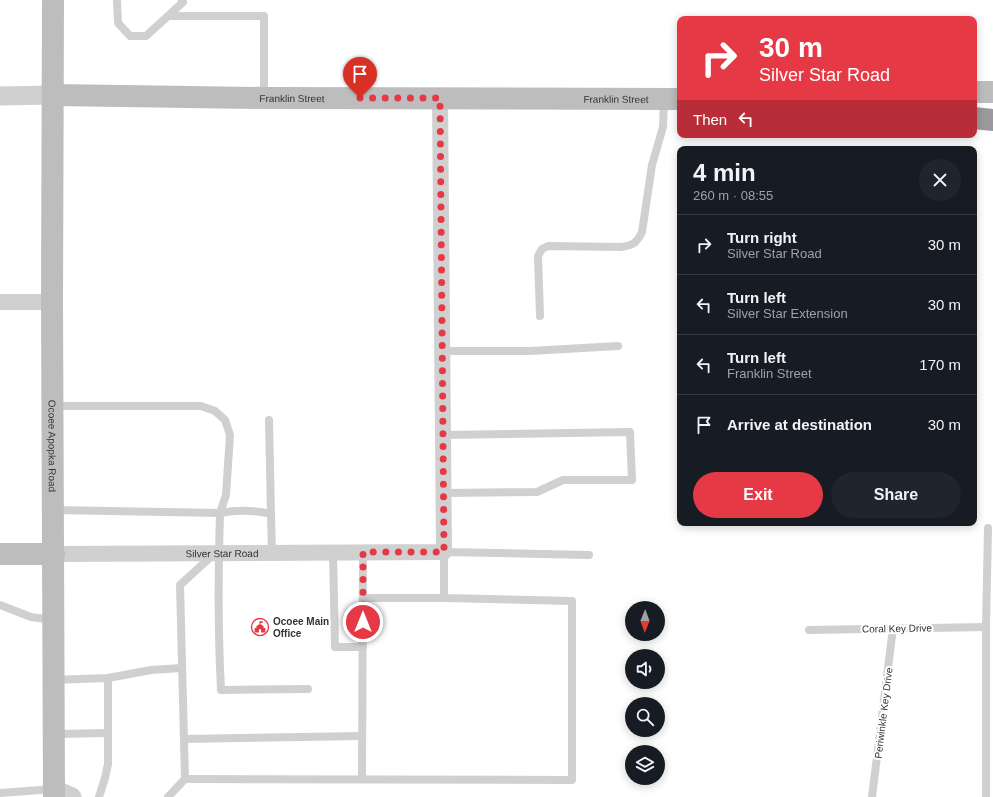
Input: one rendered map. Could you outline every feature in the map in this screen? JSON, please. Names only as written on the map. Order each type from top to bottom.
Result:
[{"type":"highway","points":[[977,118],[993,120]]},
{"type":"main road","name":"Ocoee Apopka Road","points":[[53,0],[52,302],[54,734],[60,794]]},
{"type":"main road","points":[[977,92],[993,92]]},
{"type":"main road","name":"Franklin Street","points":[[53,95],[264,98],[672,99]]},
{"type":"main road","points":[[977,112],[993,112]]},
{"type":"main road","name":"Silver Star Road","points":[[0,554],[54,554]]},
{"type":"street","name":"Franklin Street","points":[[0,96],[53,95]]},
{"type":"street","points":[[440,98],[444,552]]},
{"type":"street","points":[[0,302],[52,302]]},
{"type":"street","name":"Silver Star Road","points":[[54,554],[444,552]]},
{"type":"lane","points":[[117,0],[118,23],[130,36],[146,36],[183,2],[182,0]]},
{"type":"lane","points":[[168,16],[264,16],[264,98]]},
{"type":"lane","points":[[540,316],[538,256],[542,249],[548,246],[621,247],[631,245],[638,241],[642,232],[652,165],[672,99]]},
{"type":"lane","points":[[442,351],[530,351],[618,346]]},
{"type":"lane","points":[[53,406],[201,406],[215,411],[225,420],[230,434],[226,495],[220,513],[217,553],[221,690],[308,689]]},
{"type":"lane","points":[[269,420],[272,552]]},
{"type":"lane","points":[[443,434],[630,432],[632,480],[564,480],[537,492],[443,493]]},
{"type":"lane","points":[[54,510],[220,513],[232,511],[258,511],[271,514]]},
{"type":"lane","points":[[986,797],[986,627],[988,528]]},
{"type":"lane","points":[[333,552],[336,647],[363,647]]},
{"type":"lane","points":[[362,779],[363,552]]},
{"type":"lane","points":[[444,598],[444,552],[589,555]]},
{"type":"lane","points":[[168,797],[185,779],[180,585],[217,553]]},
{"type":"lane","points":[[185,779],[572,780],[572,601],[363,598]]},
{"type":"lane","points":[[0,605],[31,617],[54,620]]},
{"type":"lane","name":"Coral Key Drive","points":[[809,630],[986,627]]},
{"type":"lane","name":"Periwinkle Key Drive","points":[[872,797],[893,628]]},
{"type":"lane","points":[[54,680],[108,678],[151,670],[182,668]]},
{"type":"lane","points":[[99,797],[108,764],[108,678]]},
{"type":"lane","points":[[54,734],[108,733]]},
{"type":"lane","points":[[184,739],[362,736]]},
{"type":"lane","points":[[0,793],[60,794]]},
{"type":"place","name":"Ocoee Main Office","points":[[260,627]]},
{"type":"route","points":[[360,98],[440,98],[444,552],[363,552],[363,622]]}]
